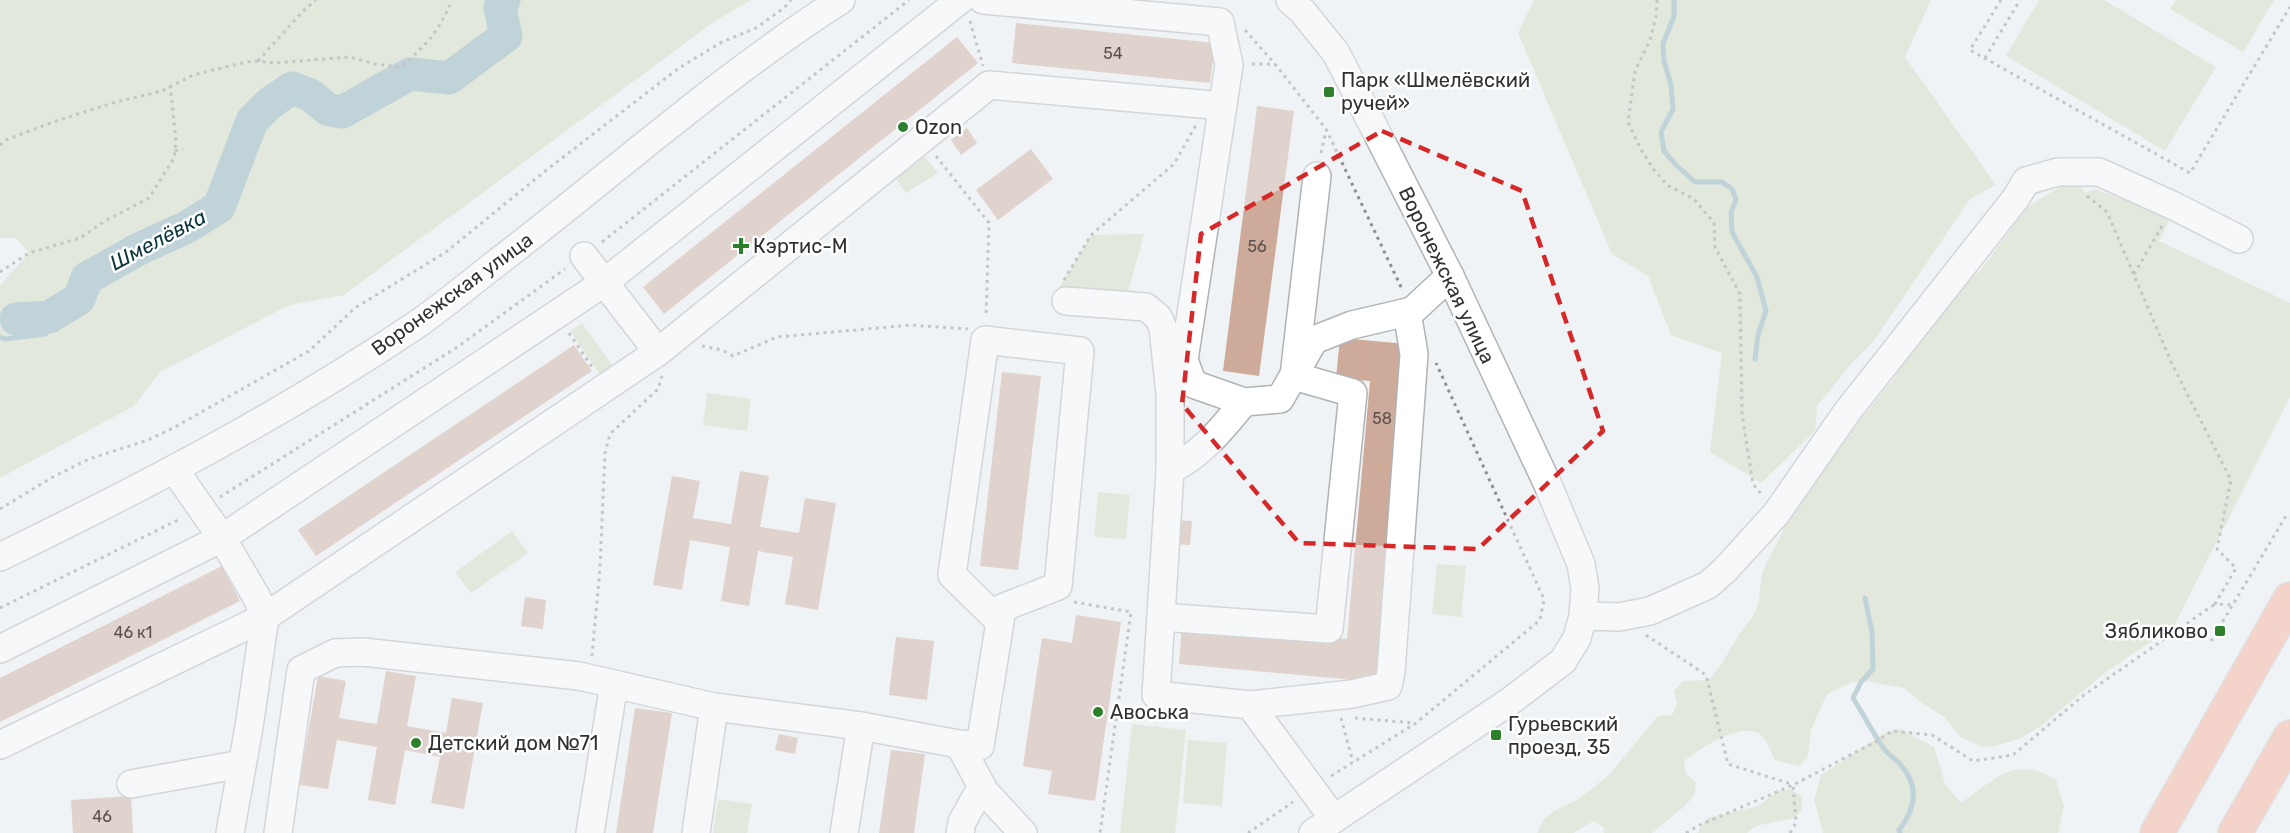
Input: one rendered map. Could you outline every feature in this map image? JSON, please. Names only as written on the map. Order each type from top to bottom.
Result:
[{"type":"highway","points":[[2157,833],[2290,599]]},
{"type":"highway","points":[[2235,833],[2290,737]]},
{"type":"street","name":"Воронежская улица","points":[[0,557],[120,498],[256,424],[414,326],[554,219],[735,73],[841,0]]},
{"type":"street","name":"Воронежская улица","points":[[1290,0],[1303,12],[1336,53],[1450,276],[1548,485],[1581,564],[1585,588],[1583,616],[1576,638],[1563,661],[1509,702],[1323,826]]},
{"type":"street","points":[[0,649],[222,538],[605,282],[970,4],[1220,22],[1229,65],[1215,106],[1184,360],[1193,384],[1244,402],[1280,399],[1314,340],[1352,325],[1412,311],[1450,276]]},
{"type":"street","points":[[0,744],[265,617],[658,352],[989,85],[1215,106]]},
{"type":"street","points":[[1583,616],[1619,617],[1650,611],[1708,585],[1725,570],[1776,514],[1847,412],[2016,198],[2026,181],[2058,172],[2099,172],[2239,239]]},
{"type":"street","points":[[1294,376],[1317,176]]},
{"type":"street","points":[[584,256],[658,352]]},
{"type":"street","points":[[1062,295],[1146,308],[1158,317],[1163,328],[1170,393],[1170,470],[1156,695],[1250,705],[1352,694],[1388,686],[1391,672],[1413,354],[1407,312]]},
{"type":"street","points":[[278,833],[301,670],[334,653],[363,651],[602,681],[714,707],[861,726],[980,746],[1000,622],[1002,608],[1058,586],[1080,351],[986,335],[952,575],[1000,622]]},
{"type":"street","points":[[1161,617],[1329,629],[1353,393],[1294,376]]},
{"type":"street","points":[[1170,470],[1187,462],[1214,439],[1244,402]]},
{"type":"street","points":[[174,469],[222,538],[257,598],[265,617],[230,833]]},
{"type":"street","points":[[590,833],[602,681]]},
{"type":"street","points":[[1250,705],[1323,826]]},
{"type":"street","points":[[696,833],[714,707]]},
{"type":"street","points":[[844,833],[861,726]]},
{"type":"street","points":[[959,744],[985,792],[1023,833]]},
{"type":"street","points":[[131,784],[242,764]]},
{"type":"street","points":[[960,833],[962,822],[977,795],[985,792]]},
{"type":"path","points":[[258,61],[316,0]]},
{"type":"path","points":[[0,146],[6,140],[53,122],[116,102],[162,91],[194,75],[258,61],[274,63],[350,57],[375,64],[401,67],[424,47],[437,30],[452,0]]},
{"type":"path","points":[[0,509],[51,478],[90,459],[148,440],[175,428],[309,351],[356,308],[446,252],[549,168],[679,68],[722,42],[756,28],[784,8],[791,0]]},
{"type":"path","points":[[0,608],[201,508],[456,348],[584,256],[909,0]]},
{"type":"path","points":[[1657,0],[1650,40],[1635,71],[1628,122],[1640,148],[1654,170],[1667,185],[1694,199],[1714,223],[1715,247],[1740,294],[1742,414],[1753,484]]},
{"type":"path","points":[[2001,0],[1970,50],[2190,173],[2290,7]]},
{"type":"path","points":[[1985,58],[2020,0]]},
{"type":"path","points":[[970,4],[989,85]]},
{"type":"path","points":[[0,272],[29,253],[80,238],[105,221],[149,198],[174,158],[176,141],[170,85]]},
{"type":"path","points":[[1062,295],[1091,235],[1174,164],[1215,106]]},
{"type":"path","points":[[722,350],[733,356],[777,337],[911,325],[986,335],[989,223],[923,138]]},
{"type":"path","points":[[175,151],[183,149]]},
{"type":"path","points":[[1686,833],[1793,785],[1892,731],[1932,735],[1973,761],[2013,755],[2084,695],[2215,604],[2236,568],[2217,549],[2231,480],[2173,366],[2107,212],[2058,172]]},
{"type":"path","points":[[2133,276],[2174,206]]},
{"type":"path","points":[[566,329],[605,387]]},
{"type":"path","points":[[602,681],[600,568],[605,453],[610,434],[658,389],[664,369],[658,352]]},
{"type":"path","points":[[2211,641],[2286,516],[2290,519]]},
{"type":"path","points":[[1034,595],[1131,612],[1100,833]]},
{"type":"path","points":[[2215,604],[2233,605]]},
{"type":"path","points":[[1619,617],[1706,675],[1728,764],[1793,785]]},
{"type":"path","points":[[1341,717],[1353,762]]},
{"type":"path","points":[[1790,833],[1796,824],[1793,785]]},
{"type":"highlighted area","points":[[1382,131],[1522,191],[1603,431],[1478,549],[1299,543],[1182,404],[1201,234]]},
{"type":"green space","points":[[0,0],[751,0],[715,21],[344,295],[289,305],[160,372],[134,406],[0,478],[0,285],[29,253],[16,238],[0,238]]},
{"type":"green space","points":[[1534,0],[1931,0],[1905,57],[1996,185],[1970,199],[1873,342],[1851,364],[1817,406],[1815,431],[1761,483],[1710,452],[1722,353],[1671,335],[1648,276],[1612,254],[1518,33]]},
{"type":"green space","points":[[2039,0],[2104,0],[2216,67],[2165,151],[2006,56]]},
{"type":"green space","points":[[2176,0],[2274,0],[2243,52],[2170,9]]},
{"type":"green space","points":[[925,157],[938,173],[906,193],[895,178]]},
{"type":"green space","points":[[2068,183],[2080,187],[2086,193],[2095,189],[2171,217],[2159,241],[2290,303],[2290,397],[2174,626],[2106,672],[2041,726],[2019,739],[1983,747],[1960,737],[1945,717],[1923,704],[1904,688],[1865,681],[1852,682],[1827,694],[1811,730],[1808,756],[1799,766],[1775,760],[1761,735],[1753,731],[1732,733],[1684,761],[1686,774],[1696,782],[1694,795],[1686,805],[1652,833],[1604,833],[1604,828],[1594,821],[1573,833],[1537,833],[1544,819],[1554,811],[1577,800],[1609,775],[1658,716],[1672,715],[1677,703],[1674,691],[1683,681],[1709,680],[1755,612],[1763,571],[1779,540],[1785,521],[1849,428],[1861,419],[1896,376],[1904,355],[1953,295],[1982,268],[2028,207]]},
{"type":"green space","points":[[1144,234],[1128,292],[1059,288],[1091,235]]},
{"type":"green space","points":[[582,323],[613,366],[600,375],[570,331]]},
{"type":"green space","points":[[707,393],[751,399],[747,431],[703,425]]},
{"type":"green space","points":[[1098,492],[1130,495],[1126,539],[1094,537]]},
{"type":"green space","points":[[512,531],[528,553],[471,593],[455,572]]},
{"type":"green space","points":[[1437,564],[1466,566],[1461,617],[1432,614]]},
{"type":"green space","points":[[1132,724],[1186,730],[1175,833],[1120,833]]},
{"type":"green space","points":[[1900,729],[1934,747],[1945,784],[1961,803],[1994,779],[2016,770],[2028,769],[2041,772],[2056,780],[2064,806],[2058,833],[1823,833],[1814,800],[1821,775],[1886,732]]},
{"type":"green space","points":[[1188,740],[1227,743],[1222,806],[1183,803]]},
{"type":"green space","points":[[1791,790],[1802,796],[1802,809],[1794,818],[1756,826],[1747,833],[1697,833],[1707,818],[1758,806],[1778,791]]},
{"type":"green space","points":[[718,799],[752,804],[747,833],[713,833]]},
{"type":"building","points":[[1016,23],[1215,43],[1210,83],[1012,63]]},
{"type":"building","points":[[957,37],[978,63],[664,314],[643,287]]},
{"type":"building","points":[[1257,106],[1294,111],[1259,376],[1223,371]]},
{"type":"building","points":[[967,128],[977,143],[961,155],[951,140]]},
{"type":"building","points":[[1031,149],[1053,179],[998,220],[976,190]]},
{"type":"building","points":[[1340,338],[1407,344],[1376,682],[1179,664],[1182,625],[1347,639],[1370,381],[1336,378]]},
{"type":"building","points":[[574,345],[592,371],[316,556],[298,530]]},
{"type":"building","points":[[1002,372],[1041,376],[1018,570],[980,566]]},
{"type":"building","points":[[740,471],[769,476],[760,527],[799,533],[805,498],[836,503],[818,610],[785,604],[793,557],[758,551],[749,606],[721,601],[730,547],[690,540],[682,590],[653,585],[672,476],[700,481],[693,518],[731,524]]},
{"type":"building","points":[[1173,520],[1192,521],[1190,545],[1172,544]]},
{"type":"building","points":[[222,566],[240,601],[0,722],[0,678]]},
{"type":"building","points":[[525,597],[546,600],[543,629],[521,626]]},
{"type":"building","points":[[1076,615],[1121,622],[1095,801],[1048,794],[1052,771],[1023,766],[1042,638],[1072,643]]},
{"type":"building","points":[[896,637],[934,641],[927,700],[889,695]]},
{"type":"building","name":"Детский дом №71","points":[[386,671],[416,676],[407,726],[446,733],[452,698],[483,703],[464,809],[431,803],[440,757],[405,750],[395,805],[368,800],[377,747],[337,740],[328,789],[299,785],[318,676],[346,681],[339,718],[377,724]]},
{"type":"building","points":[[635,708],[672,713],[653,833],[616,833]]},
{"type":"building","points":[[779,734],[798,738],[795,754],[775,750]]},
{"type":"building","points":[[891,750],[925,754],[914,833],[879,833]]},
{"type":"building","points":[[131,796],[133,833],[73,833],[71,800]]},
{"type":"waterway","name":"Шмелёвка","points":[[16,319],[49,317],[79,299],[87,278],[139,249],[187,227],[219,207],[252,121],[270,103],[292,88],[310,95],[329,110],[342,112],[410,74],[449,78],[506,36],[500,8],[504,0]]},
{"type":"waterway","points":[[1674,0],[1674,16],[1663,44],[1673,109],[1661,132],[1664,151],[1695,182],[1722,182],[1732,189],[1736,199],[1731,213],[1732,232],[1757,277],[1766,311],[1758,335],[1755,359]]},
{"type":"waterway","points":[[0,337],[5,339],[46,334],[49,317]]},
{"type":"waterway","points":[[1865,598],[1872,632],[1873,669],[1861,682],[1853,698],[1881,744],[1906,771],[1913,788],[1912,805],[1899,830],[1900,833]]},
{"type":"place","name":"Парк «Шмелёвский ручей»","points":[[1329,92]]},
{"type":"place","name":"Ozon","points":[[903,127]]},
{"type":"place","name":"Кэртис-М","points":[[741,246]]},
{"type":"place","name":"Зябликово","points":[[2220,631]]},
{"type":"place","name":"Авоська","points":[[1098,712]]},
{"type":"place","name":"Гурьевский проезд, 35","points":[[1496,735]]},
{"type":"place","name":"Детский дом №71","points":[[416,743]]}]
